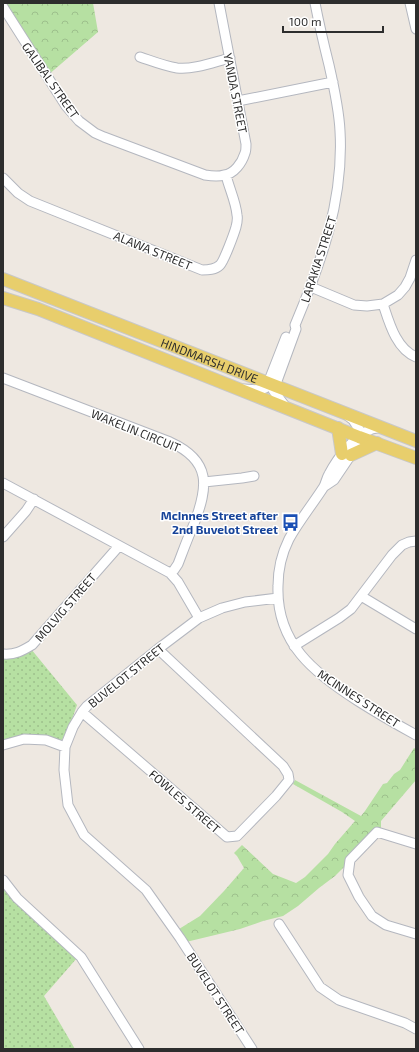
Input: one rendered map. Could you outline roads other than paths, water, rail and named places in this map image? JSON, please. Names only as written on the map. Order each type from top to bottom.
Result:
[{"type":"main road","name":"HINDMARSH DRIVE","points":[[3,279],[416,441]]},
{"type":"main road","name":"HINDMARSH DRIVE","points":[[3,298],[38,309],[359,437],[416,458]]},
{"type":"main road","points":[[338,428],[347,454],[377,443]]},
{"type":"street","name":"YANDA STREET","points":[[219,3],[246,144],[245,154],[238,165],[232,172],[226,175]]},
{"type":"street","name":"LARAKIA STREET","points":[[272,385],[277,381],[289,339],[296,329],[295,325],[311,287],[328,238],[339,181],[341,153],[337,105],[315,3]]},
{"type":"street","points":[[410,3],[416,29]]},
{"type":"street","name":"GALIBAL STREET","points":[[5,13],[66,106],[79,122],[104,137],[205,175],[226,175]]},
{"type":"street","points":[[140,56],[159,64],[178,68],[192,68],[230,58]]},
{"type":"street","points":[[238,101],[333,82]]},
{"type":"street","name":"ALAWA STREET","points":[[3,178],[18,193],[30,201],[202,270],[207,270],[220,265],[238,222],[236,209],[226,175]]},
{"type":"street","points":[[311,287],[354,305],[367,306],[383,304],[398,295],[405,287],[410,278],[416,260]]},
{"type":"street","points":[[383,304],[396,337],[407,352],[416,357]]},
{"type":"street","name":"WAKELIN CIRCUIT","points":[[3,378],[170,442],[186,451],[195,460],[201,470],[204,482],[202,501],[178,564],[170,573]]},
{"type":"street","points":[[240,390],[260,390],[272,385],[275,394],[286,407]]},
{"type":"street","points":[[346,414],[354,420],[359,429],[359,437]]},
{"type":"street","name":"MCINNES STREET","points":[[381,428],[372,429],[359,437],[328,476],[325,486],[289,539],[282,557],[278,598],[283,624],[294,646],[304,660],[332,684],[383,717],[416,735]]},
{"type":"street","points":[[204,482],[254,476]]},
{"type":"street","points":[[3,483],[170,573],[178,582],[199,618]]},
{"type":"street","points":[[3,537],[34,500]]},
{"type":"street","points":[[294,646],[351,610],[392,555],[402,545],[416,541]]},
{"type":"street","name":"MOLVIG STREET","points":[[3,654],[8,655],[19,653],[32,645],[119,546]]},
{"type":"street","points":[[361,596],[416,629]]},
{"type":"street","name":"BUVELOT STREET","points":[[252,1049],[180,938],[146,890],[84,835],[68,805],[64,770],[65,747],[73,727],[87,706],[199,618],[222,608],[245,602],[278,598]]},
{"type":"street","name":"FOWLES STREET","points":[[82,712],[227,837],[237,836],[276,796],[289,780],[288,774],[283,766],[158,649]]},
{"type":"street","points":[[3,745],[24,739],[46,740],[65,747]]},
{"type":"street","points":[[416,844],[377,832],[350,860],[348,875],[359,897],[372,916],[386,924],[416,934]]},
{"type":"street","points":[[3,880],[17,898],[81,957],[139,1049]]},
{"type":"street","points":[[279,924],[320,987],[339,1000],[405,1023],[416,1030]]},
{"type":"place","name":"McInnes Street after 2nd Buvelot Street","points":[[291,522]]}]
